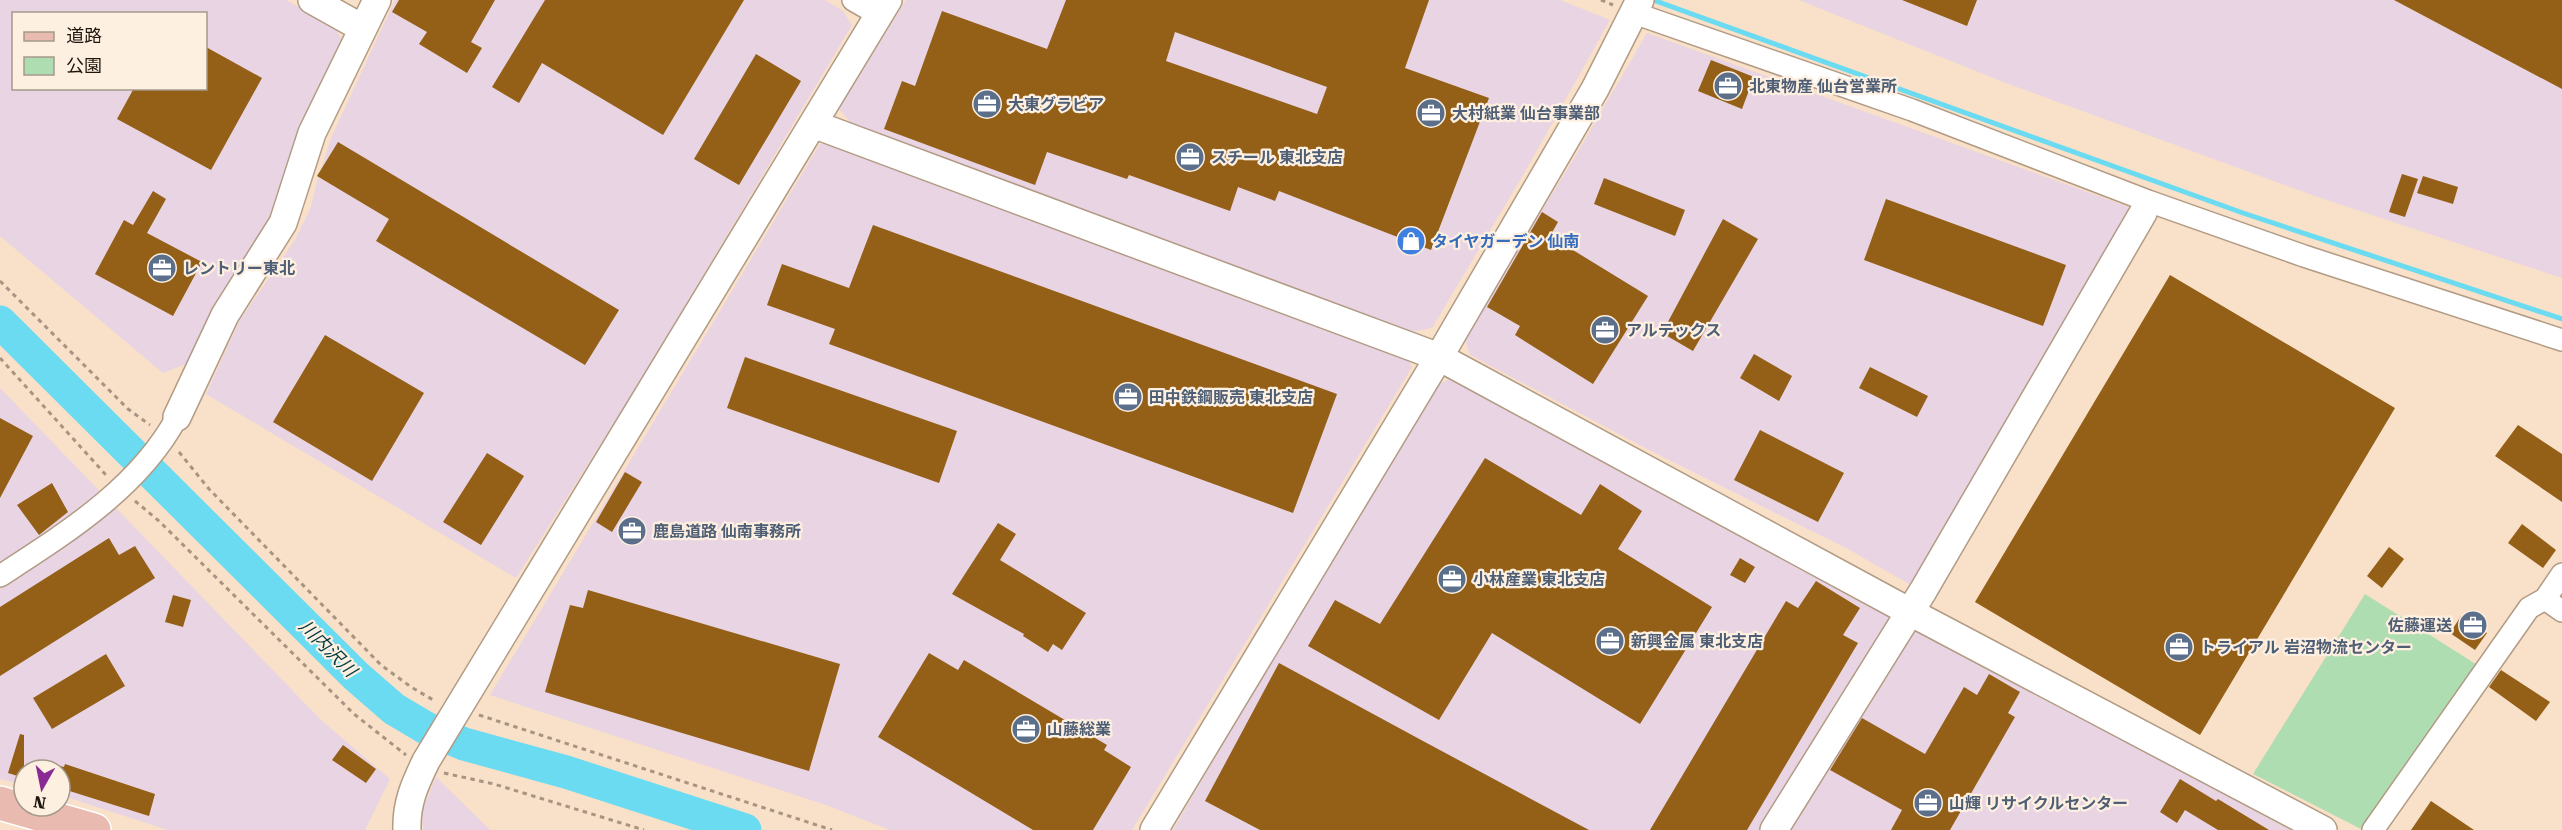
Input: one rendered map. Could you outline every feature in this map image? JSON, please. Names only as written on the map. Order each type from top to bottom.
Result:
[{"type":"main road","points":[[0,803],[94,830]]},
{"type":"street","points":[[312,0],[362,28]]},
{"type":"street","points":[[0,576],[57,538],[122,487],[169,432],[225,315],[283,223],[312,133],[377,0]]},
{"type":"street","points":[[407,830],[406,815],[411,791],[425,763],[883,8],[853,0]]},
{"type":"street","points":[[1154,830],[1439,357],[1595,89],[1637,6],[2182,213],[2304,256],[2562,340]]},
{"type":"street","points":[[813,124],[1439,357],[1910,612],[2323,830]]},
{"type":"street","points":[[1774,830],[1910,612],[2144,213]]},
{"type":"street","points":[[2373,830],[2529,608],[2554,605],[2562,574]]},
{"type":"path","points":[[0,281],[128,409],[169,432],[209,489],[381,665],[434,700],[458,711],[832,830]]},
{"type":"path","points":[[0,358],[122,487],[354,714],[413,760],[445,773],[494,784],[644,830]]},
{"type":"shaded area","points":[[0,0],[286,0],[335,27],[344,45],[274,214],[191,362],[163,373],[0,236]]},
{"type":"shaded area","points":[[395,0],[825,0],[843,11],[852,25],[636,388],[516,578],[206,394],[240,320],[295,240],[311,207],[331,138]]},
{"type":"shaded area","points":[[906,0],[1560,0],[1610,20],[1523,175],[1432,328],[1410,332],[859,132],[839,109]]},
{"type":"shaded area","points":[[1799,0],[2562,0],[2562,278],[2315,196],[2006,83]]},
{"type":"shaded area","points":[[1647,33],[2137,210],[1916,588],[1848,549],[1651,451],[1470,355],[1464,337],[1573,160]]},
{"type":"shaded area","points":[[820,144],[835,144],[1404,352],[1412,367],[1132,830],[890,830],[826,805],[490,695]]},
{"type":"shaded area","points":[[1449,379],[1510,408],[2290,830],[1173,830],[1287,633],[1437,385]]},
{"type":"shaded area","points":[[0,388],[321,720],[390,779],[365,830],[168,830],[72,799],[72,758],[12,758],[12,782],[0,779]]},
{"type":"shaded area","points":[[436,777],[490,830],[423,830],[422,811]]},
{"type":"green space","points":[[2365,594],[2482,668],[2363,830],[2253,774]]},
{"type":"building","points":[[399,0],[495,0],[471,42],[482,48],[467,73],[419,44],[427,32],[392,12]]},
{"type":"building","points":[[545,0],[744,0],[663,135],[542,63],[519,103],[492,87]]},
{"type":"building","points":[[1066,0],[1429,0],[1405,68],[1489,98],[1431,250],[1279,191],[1275,201],[1238,187],[1230,211],[1129,175],[1127,179],[1047,152],[1035,185],[884,129],[902,81],[915,86],[942,11],[1047,49]],"holes":[[[1175,32],[1327,87],[1317,114],[1166,61]]]},
{"type":"building","points":[[1902,0],[1977,0],[1967,26]]},
{"type":"building","points":[[2394,0],[2562,0],[2562,89]]},
{"type":"building","points":[[207,48],[262,78],[211,170],[117,119],[133,90],[207,90]]},
{"type":"building","points":[[756,54],[801,81],[739,185],[694,159]]},
{"type":"building","points":[[1711,60],[1754,77],[1742,109],[1698,91]]},
{"type":"building","points":[[338,142],[619,310],[585,365],[376,241],[389,219],[317,176]]},
{"type":"building","points":[[2402,174],[2418,179],[2405,217],[2389,212]]},
{"type":"building","points":[[2423,176],[2458,187],[2453,204],[2417,193]]},
{"type":"building","points":[[1604,178],[1685,210],[1675,236],[1594,204]]},
{"type":"building","points":[[153,191],[166,199],[147,233],[202,262],[173,316],[95,274],[124,220],[133,225]]},
{"type":"building","points":[[1886,199],[2066,265],[2043,326],[1864,260]]},
{"type":"building","points":[[1542,212],[1558,222],[1550,236],[1648,296],[1593,384],[1515,335],[1520,326],[1487,307]]},
{"type":"building","points":[[1723,219],[1758,239],[1693,351],[1662,333]]},
{"type":"building","points":[[873,225],[1337,394],[1293,513],[829,344],[835,329],[767,305],[782,264],[849,288]]},
{"type":"building","points":[[2170,275],[2395,408],[2200,735],[1975,602]]},
{"type":"building","points":[[325,335],[424,393],[372,481],[273,422]]},
{"type":"building","points":[[1754,354],[1792,376],[1779,401],[1740,378]]},
{"type":"building","points":[[745,357],[957,431],[939,483],[727,408]]},
{"type":"building","points":[[1870,367],[1928,396],[1917,417],[1859,388]]},
{"type":"building","points":[[0,418],[33,436],[0,498]]},
{"type":"building","points":[[2518,425],[2562,454],[2562,502],[2495,456]]},
{"type":"building","points":[[1760,430],[1844,473],[1818,522],[1734,480]]},
{"type":"building","points":[[487,453],[524,476],[481,545],[443,522]]},
{"type":"building","points":[[1485,458],[1581,515],[1600,484],[1642,511],[1618,549],[1712,607],[1640,724],[1492,633],[1439,720],[1308,646],[1335,600],[1380,624]]},
{"type":"building","points":[[625,472],[642,482],[612,532],[596,522]]},
{"type":"building","points":[[52,483],[68,512],[39,535],[17,505]]},
{"type":"building","points":[[998,523],[1016,534],[1000,560],[1086,613],[1062,650],[1053,644],[1048,652],[1023,636],[1024,634],[952,594]]},
{"type":"building","points":[[2522,524],[2556,550],[2543,568],[2508,543]]},
{"type":"building","points":[[109,538],[119,555],[135,546],[155,578],[0,676],[0,607]]},
{"type":"building","points":[[2389,547],[2404,559],[2382,588],[2367,576]]},
{"type":"building","points":[[1740,558],[1755,567],[1745,583],[1730,575]]},
{"type":"building","points":[[1816,581],[1860,608],[1843,635],[1858,643],[1747,830],[1650,830],[1786,601],[1798,608]]},
{"type":"building","points":[[588,590],[840,664],[809,771],[545,692],[570,605],[583,608]]},
{"type":"building","points":[[173,595],[191,600],[183,627],[165,622]]},
{"type":"building","points":[[2461,616],[2487,633],[2475,650],[2450,633]]},
{"type":"building","points":[[929,653],[958,670],[964,660],[1107,745],[1104,750],[1131,767],[1093,830],[1033,830],[878,737]]},
{"type":"building","points":[[106,654],[125,686],[52,729],[33,698]]},
{"type":"building","points":[[1279,663],[1589,830],[1260,830],[1205,801]]},
{"type":"building","points":[[2501,670],[2550,702],[2536,721],[2489,687]]},
{"type":"building","points":[[1989,674],[2020,692],[2008,713],[2015,717],[1950,830],[1891,830],[1902,810],[1830,770],[1862,718],[1925,754],[1964,687],[1977,695]]},
{"type":"building","points":[[20,734],[24,735],[24,758],[13,758]]},
{"type":"building","points":[[343,745],[376,769],[366,783],[332,760]]},
{"type":"building","points":[[12,760],[12,774],[8,773]]},
{"type":"building","points":[[72,766],[155,794],[149,816],[72,792]]},
{"type":"building","points":[[2180,779],[2269,830],[2218,830],[2185,810],[2177,823],[2160,812]]},
{"type":"building","points":[[2431,801],[2474,830],[2411,830]]},
{"type":"waterway","points":[[1653,0],[2243,213],[2562,319]]},
{"type":"waterway","name":"川内沢川","points":[[0,322],[356,676],[394,709],[426,728],[464,744],[566,772],[745,830]]},
{"type":"place","name":"北東物産 仙台営業所","points":[[1728,86]]},
{"type":"place","name":"大東グラビア","points":[[987,104]]},
{"type":"place","name":"大村紙業 仙台事業部","points":[[1431,113]]},
{"type":"place","name":"スチール 東北支店","points":[[1190,157]]},
{"type":"place","name":"タイヤガーデン 仙南","points":[[1411,241]]},
{"type":"place","name":"レントリー東北","points":[[162,268]]},
{"type":"place","name":"アルテックス","points":[[1605,330]]},
{"type":"place","name":"田中鉄鋼販売 東北支店","points":[[1128,397]]},
{"type":"place","name":"鹿島道路 仙南事務所","points":[[632,531]]},
{"type":"place","name":"小林産業 東北支店","points":[[1452,579]]},
{"type":"place","name":"佐藤運送","points":[[2473,625]]},
{"type":"place","name":"新興金属 東北支店","points":[[1610,641]]},
{"type":"place","name":"トライアル 岩沼物流センター","points":[[2179,647]]},
{"type":"place","name":"山藤総業","points":[[1026,729]]},
{"type":"place","name":"山輝 リサイクルセンター","points":[[1928,803]]}]
